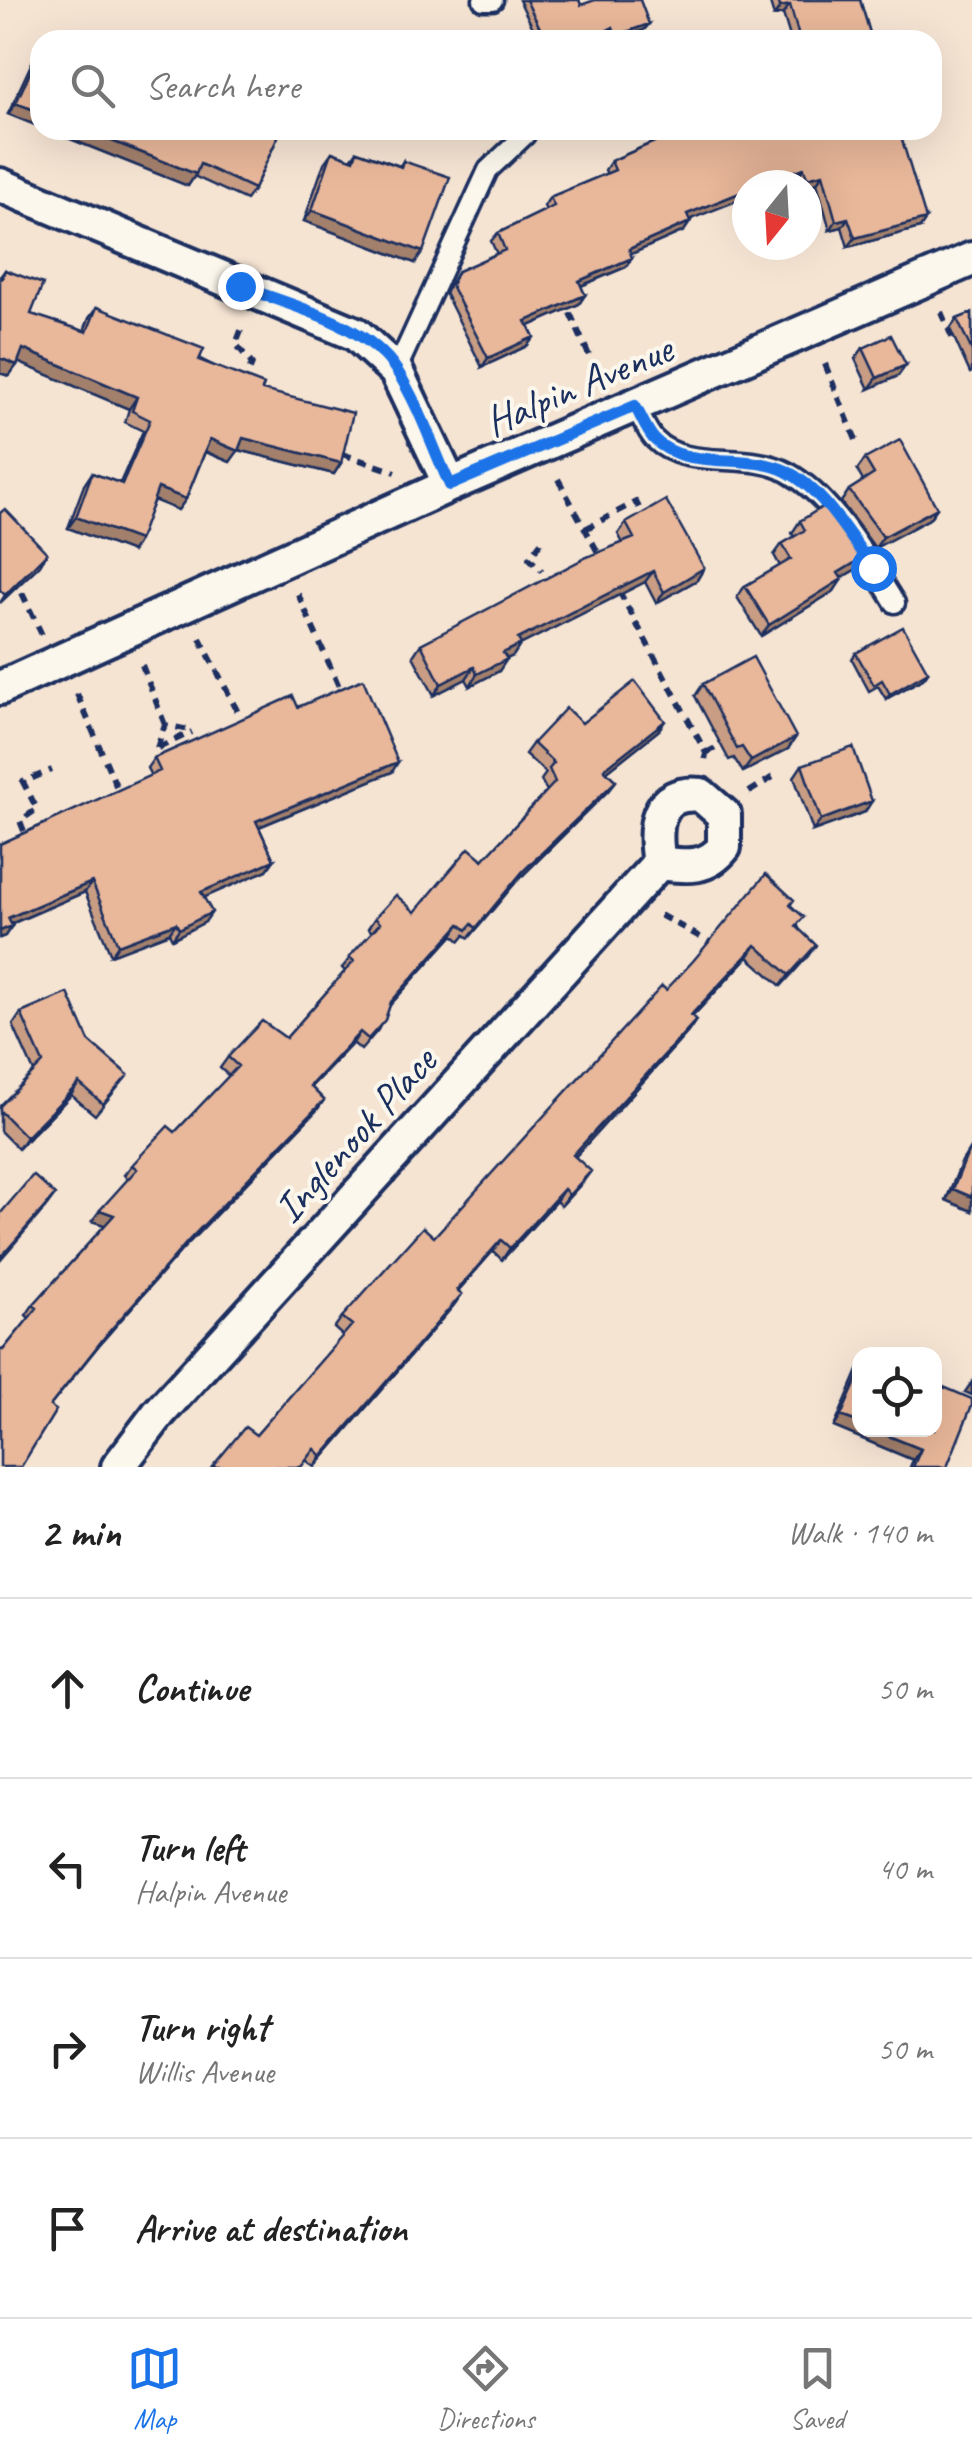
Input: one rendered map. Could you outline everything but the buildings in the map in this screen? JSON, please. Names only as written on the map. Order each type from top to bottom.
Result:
[{"type":"street","points":[[0,184],[356,334],[396,370],[450,485]]},
{"type":"street","name":"Halpin Avenue","points":[[0,688],[450,485],[972,260]]},
{"type":"street","name":"Inglenook Place","points":[[118,1467],[159,1413],[659,863]]},
{"type":"lane","points":[[482,0],[494,0]]},
{"type":"lane","points":[[396,370],[488,170],[521,140]]},
{"type":"lane","points":[[635,406],[654,438],[673,453],[750,460],[787,472],[823,501],[896,603]]},
{"type":"path","points":[[941,312],[955,344]]},
{"type":"path","points":[[570,313],[602,383]]},
{"type":"path","points":[[243,387],[252,364],[236,344],[244,323]]},
{"type":"path","points":[[825,364],[858,445]]},
{"type":"path","points":[[342,454],[407,475]]},
{"type":"path","points":[[558,479],[604,564]]},
{"type":"path","points":[[585,529],[636,502],[645,518]]},
{"type":"path","points":[[541,542],[529,558],[542,570]]},
{"type":"path","points":[[613,581],[706,754],[704,777]]},
{"type":"path","points":[[298,594],[341,691]]},
{"type":"path","points":[[200,638],[244,725]]},
{"type":"path","points":[[142,664],[165,725],[157,748],[194,731],[165,725]]},
{"type":"path","points":[[77,694],[120,795]]},
{"type":"path","points":[[174,740],[179,754]]},
{"type":"path","points":[[706,754],[721,745]]},
{"type":"path","points":[[24,831],[20,822],[37,809],[24,782],[52,770]]},
{"type":"path","points":[[736,801],[774,777]]},
{"type":"path","points":[[660,916],[711,943]]},
{"type":"route","points":[[240,286],[356,334],[378,350],[396,370],[450,485],[635,406],[654,438],[673,453],[750,460],[787,472],[823,501],[873,568]]}]
